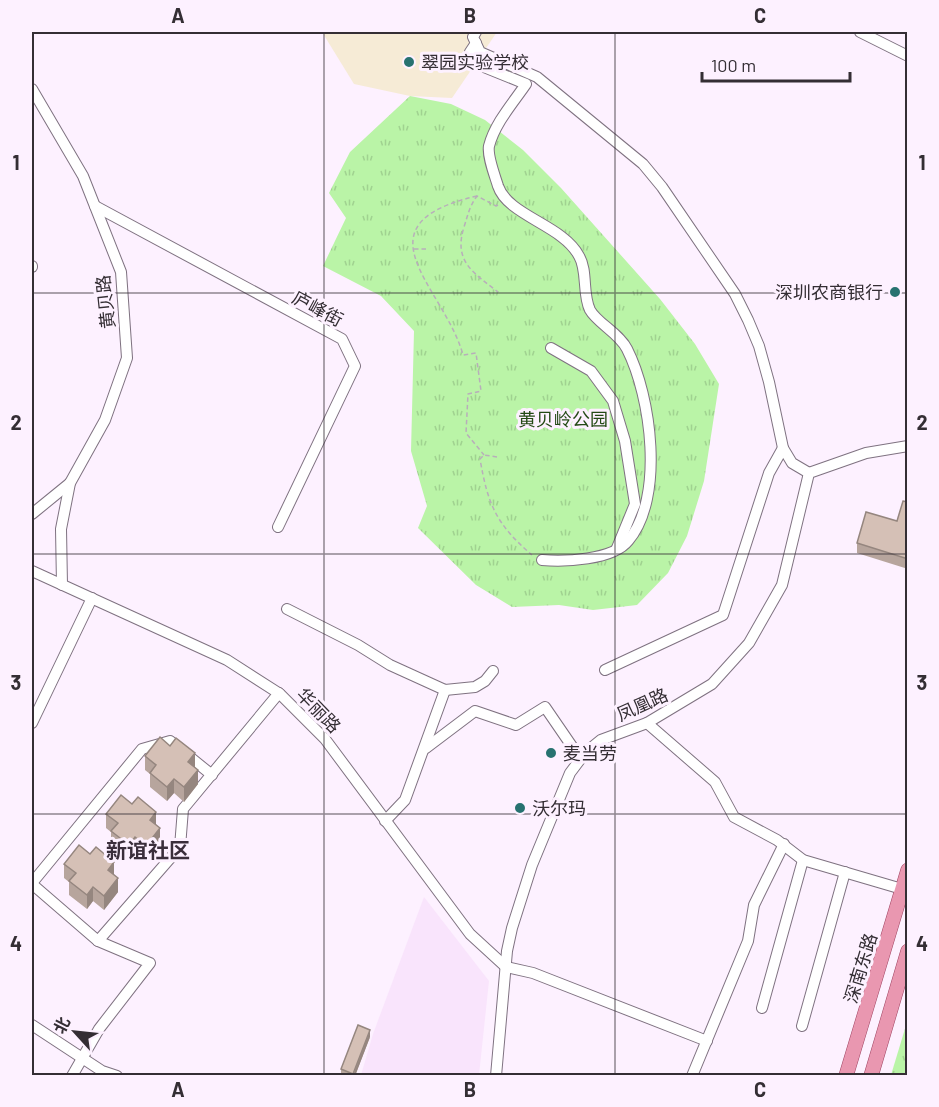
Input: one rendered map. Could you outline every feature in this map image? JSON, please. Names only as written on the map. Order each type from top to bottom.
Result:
[{"type":"main road","name":"深南东路","points":[[846,1076],[908,870]]},
{"type":"main road","points":[[871,1076],[908,951]]},
{"type":"street","points":[[476,32],[473,37],[480,52],[537,77],[643,164],[662,187],[735,294],[748,320],[766,373],[783,448],[792,463],[809,473],[866,453],[908,446]]},
{"type":"street","points":[[860,32],[908,56]]},
{"type":"street","points":[[476,44],[470,52],[474,63],[526,84],[502,118],[489,148],[499,189],[511,204],[563,237],[580,256],[590,310],[626,347],[642,384],[648,418],[651,464],[644,512],[628,543],[592,559],[542,560]]},
{"type":"street","name":"黄贝路","points":[[32,89],[83,176],[121,272],[127,358],[105,420],[70,483],[61,529],[62,585]]},
{"type":"street","name":"庐峰街","points":[[95,206],[342,339],[355,366],[279,527]]},
{"type":"street","points":[[551,348],[591,371],[613,401],[625,441],[635,504],[617,548]]},
{"type":"street","points":[[605,670],[723,615],[769,473],[783,448]]},
{"type":"street","name":"凤凰路","points":[[496,1076],[506,966],[512,928],[524,888],[566,782],[580,758],[601,740],[647,723],[712,684],[749,643],[782,585],[809,473]]},
{"type":"street","name":"黄贝路","points":[[32,514],[70,483]]},
{"type":"street","name":"华丽路","points":[[32,571],[227,660],[279,693],[319,732],[457,920],[506,966]]},
{"type":"street","points":[[32,723],[92,598]]},
{"type":"street","points":[[287,609],[358,645],[390,665],[445,690],[475,687],[485,681],[493,671]]},
{"type":"street","points":[[385,821],[405,800],[426,748],[445,690]]},
{"type":"street","points":[[98,941],[180,847],[183,809],[279,693]]},
{"type":"street","points":[[426,748],[475,711],[516,725],[545,707],[580,758]]},
{"type":"street","points":[[647,723],[715,782],[734,817],[784,844],[803,860],[902,889]]},
{"type":"street","points":[[72,1076],[111,1011],[150,963],[98,941],[32,883],[142,749],[170,741],[212,775]]},
{"type":"street","points":[[692,1076],[748,941],[754,905],[784,844]]},
{"type":"street","points":[[762,1008],[803,860]]},
{"type":"street","points":[[802,1026],[844,872]]},
{"type":"street","points":[[506,966],[533,973],[707,1041]]},
{"type":"street","points":[[32,1024],[102,1071],[117,1076]]},
{"type":"path","points":[[497,457],[484,455],[466,433],[469,411],[468,394],[481,391],[476,353],[463,355],[459,342],[424,279],[413,249],[415,229],[428,214],[440,206],[477,196],[496,207],[505,197]]},
{"type":"path","points":[[477,196],[466,215],[461,232],[461,249],[466,264],[473,274],[498,292]]},
{"type":"path","points":[[413,249],[427,249]]},
{"type":"path","points":[[484,455],[480,459],[487,496],[493,510],[520,545],[542,560]]},
{"type":"shaded area","name":"翠园实验学校","points":[[322,32],[497,32],[452,98],[410,96],[354,84]]},
{"type":"shaded area","points":[[424,897],[489,981],[479,1075],[361,1075],[373,1034]]},
{"type":"green space","name":"黄贝岭公园","points":[[410,96],[451,104],[485,120],[523,150],[561,188],[660,299],[695,344],[719,384],[704,481],[687,536],[668,573],[637,605],[593,610],[559,605],[512,607],[476,585],[418,528],[427,506],[411,451],[414,331],[381,296],[323,266],[346,218],[329,193],[350,152]]},
{"type":"green space","points":[[907,1022],[907,1075],[891,1075]]},
{"type":"building","points":[[903,501],[908,502],[908,559],[857,543],[866,512],[897,521]]},
{"type":"building","points":[[160,737],[170,746],[176,738],[195,753],[188,762],[198,770],[184,787],[174,779],[167,787],[150,773],[156,765],[145,756]]},
{"type":"building","points":[[121,795],[132,804],[138,797],[156,812],[150,820],[160,828],[146,846],[135,837],[129,845],[111,831],[118,823],[106,814]]},
{"type":"building","points":[[79,845],[90,854],[96,847],[114,862],[108,870],[118,878],[104,896],[93,887],[87,895],[69,881],[76,873],[64,864]]},
{"type":"building","points":[[358,1025],[370,1030],[353,1074],[341,1069]]},
{"type":"place","name":"翠园实验学校","points":[[409,62]]},
{"type":"place","name":"深圳农商银行","points":[[895,292]]},
{"type":"place","name":"麦当劳","points":[[551,753]]},
{"type":"place","name":"沃尔玛","points":[[520,808]]},
{"type":"district","name":"新谊社区","points":[[148,849]]}]
